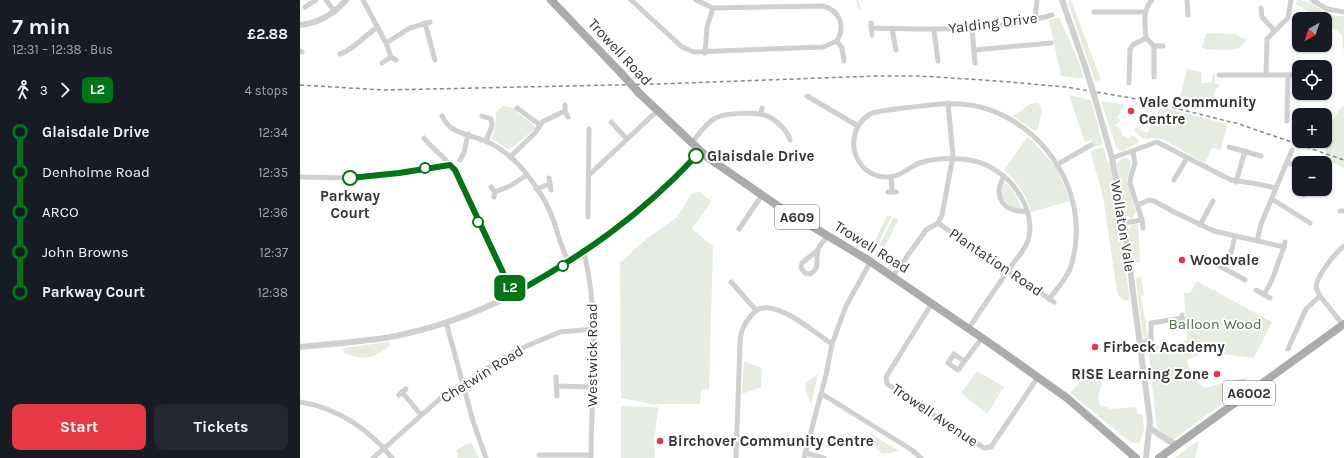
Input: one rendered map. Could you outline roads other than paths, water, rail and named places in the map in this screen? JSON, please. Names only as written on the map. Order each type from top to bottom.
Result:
[{"type":"main road","name":"Trowell Road","points":[[551,0],[639,93],[701,152],[762,195],[893,276],[969,328],[1038,377],[1085,413],[1136,458]]},
{"type":"main road","name":"A6002","points":[[1158,458],[1178,445],[1343,324]]},
{"type":"street","points":[[305,7],[316,0]]},
{"type":"street","points":[[326,0],[335,12]]},
{"type":"street","points":[[300,25],[323,19],[335,12],[346,0]]},
{"type":"street","points":[[363,0],[394,58],[382,63]]},
{"type":"street","points":[[631,0],[684,48],[694,52],[705,53],[823,47],[837,41],[841,28],[840,20],[835,12],[826,7],[713,8],[696,0]]},
{"type":"street","points":[[1035,20],[1037,0]]},
{"type":"street","name":"Wollaton Vale","points":[[1062,0],[1086,69],[1112,158],[1124,223],[1150,428],[1146,458]]},
{"type":"street","points":[[1152,0],[1145,12],[1146,38],[1154,46],[1163,46]]},
{"type":"street","points":[[1188,0],[1188,15]]},
{"type":"street","points":[[1266,75],[1267,39],[1274,30],[1288,18],[1291,0]]},
{"type":"street","points":[[1312,0],[1327,9],[1344,12]]},
{"type":"street","points":[[705,53],[706,32],[713,8]]},
{"type":"street","points":[[1261,8],[1262,17],[1274,30]]},
{"type":"street","points":[[1094,12],[1145,12]]},
{"type":"street","name":"Yalding Drive","points":[[872,35],[871,26],[934,30],[972,28],[1035,20],[1052,15]]},
{"type":"street","points":[[386,43],[410,28],[427,23],[435,60]]},
{"type":"street","points":[[340,54],[349,52],[365,36],[378,27]]},
{"type":"street","points":[[892,28],[896,50]]},
{"type":"street","points":[[972,28],[975,63]]},
{"type":"street","name":"Yalding Drive","points":[[934,30],[938,60]]},
{"type":"street","points":[[1129,83],[1130,49],[1136,43],[1146,38]]},
{"type":"street","points":[[837,41],[842,48],[844,61]]},
{"type":"street","points":[[974,50],[1051,43]]},
{"type":"street","points":[[1154,46],[1154,76]]},
{"type":"street","points":[[1219,75],[1292,75]]},
{"type":"street","points":[[1287,121],[1288,75]]},
{"type":"street","points":[[806,96],[813,97],[858,126]]},
{"type":"street","points":[[893,276],[926,229],[938,223],[944,210],[953,159],[948,103]]},
{"type":"street","points":[[969,328],[1028,240],[1030,230],[1027,212],[1019,193],[1004,176],[981,163],[953,159],[921,163],[891,177],[877,176],[860,164],[855,153],[853,143],[858,126],[863,119],[876,112],[948,103],[984,108],[1009,119],[1034,136],[1058,164],[1091,145]]},
{"type":"street","points":[[517,108],[528,113],[540,126]]},
{"type":"street","points":[[510,157],[548,118],[565,108],[568,117]]},
{"type":"street","points":[[761,114],[762,108]]},
{"type":"street","points":[[590,175],[657,111]]},
{"type":"street","points":[[691,143],[717,117],[726,115],[761,114],[771,118],[782,131],[788,133],[790,140]]},
{"type":"street","points":[[442,116],[453,130],[486,141],[510,157],[527,175],[551,213],[560,245],[569,262]]},
{"type":"street","points":[[482,116],[492,117],[492,126],[486,141]]},
{"type":"street","points":[[611,122],[627,139]]},
{"type":"street","points":[[588,218],[590,175],[589,129]]},
{"type":"street","points":[[460,160],[467,154],[468,134]]},
{"type":"street","points":[[424,138],[429,146],[444,156],[455,170],[513,294]]},
{"type":"street","points":[[1112,158],[1157,142],[1225,178],[1236,182],[1258,184],[1276,188]]},
{"type":"street","points":[[1229,147],[1261,156]]},
{"type":"street","points":[[1257,241],[1260,229],[1292,150]]},
{"type":"street","points":[[1133,151],[1135,165],[1130,179],[1143,228]]},
{"type":"street","points":[[1236,182],[1245,151]]},
{"type":"street","points":[[300,347],[340,344],[391,337],[446,322],[513,294],[584,253],[632,217],[674,180],[701,152]]},
{"type":"street","points":[[1171,172],[1176,178],[1187,158]]},
{"type":"street","points":[[1287,162],[1292,164]]},
{"type":"street","name":"Plantation Road","points":[[938,223],[1052,301],[1069,270],[1076,246],[1077,232],[1073,201],[1058,164]]},
{"type":"street","points":[[300,177],[349,178],[399,173],[450,165]]},
{"type":"street","points":[[491,187],[494,194],[527,175]]},
{"type":"street","points":[[1004,176],[999,184],[998,190],[1004,204],[1014,211],[1027,212]]},
{"type":"street","points":[[891,177],[892,192]]},
{"type":"street","points":[[536,190],[549,181],[551,190]]},
{"type":"street","points":[[739,228],[762,195]]},
{"type":"street","points":[[1138,205],[1149,200],[1154,201],[1200,224],[1235,236],[1284,247]]},
{"type":"street","points":[[1272,200],[1291,213],[1310,223]]},
{"type":"street","points":[[1200,224],[1208,205],[1213,201]]},
{"type":"street","points":[[1124,223],[1142,220]]},
{"type":"street","points":[[818,250],[818,264],[815,272],[810,274],[805,273],[801,268],[802,263],[818,250],[828,236]]},
{"type":"street","points":[[1223,268],[1231,253],[1235,236]]},
{"type":"street","points":[[1264,295],[1272,280],[1286,242]]},
{"type":"street","points":[[1343,249],[1318,280],[1316,287],[1320,296],[1343,324]]},
{"type":"street","name":"Westwick Road","points":[[584,253],[592,299],[594,329],[591,456]]},
{"type":"street","points":[[1211,261],[1243,279],[1244,273]]},
{"type":"street","points":[[824,458],[804,456],[822,394],[832,344],[846,306],[871,262]]},
{"type":"street","points":[[731,282],[756,310]]},
{"type":"street","points":[[1256,290],[1270,298]]},
{"type":"street","points":[[1288,349],[1294,342],[1306,309],[1320,296]]},
{"type":"street","name":"Trowell Avenue","points":[[932,303],[886,377],[887,384],[984,448],[988,449],[992,447],[1038,377]]},
{"type":"street","points":[[736,458],[741,330],[756,310],[762,308],[779,310],[832,344]]},
{"type":"street","points":[[1140,343],[1151,340],[1151,323],[1182,317],[1183,328]]},
{"type":"street","points":[[446,322],[462,385],[486,458]]},
{"type":"street","name":"Chetwin Road","points":[[373,458],[443,396],[490,366],[534,342],[560,332],[594,329]]},
{"type":"street","points":[[964,361],[982,338]]},
{"type":"street","points":[[556,377],[557,396]]},
{"type":"street","points":[[557,386],[592,387]]},
{"type":"street","points":[[402,392],[421,415]]},
{"type":"street","points":[[822,394],[912,450],[921,458]]},
{"type":"street","points":[[300,402],[321,407],[352,422],[372,436],[392,458]]},
{"type":"street","points":[[1150,428],[1167,440],[1178,445]]},
{"type":"street","points":[[539,449],[539,456],[591,456]]},
{"type":"waterway","points":[[857,0],[860,9]]},
{"type":"railway","points":[[300,85],[384,90],[659,84],[874,76],[920,76],[998,81],[1066,87],[1143,100],[1239,124],[1344,160]]},
{"type":"place","name":"Vale Community Centre","points":[[1131,111]]},
{"type":"place","name":"Glaisdale Drive","points":[[696,156]]},
{"type":"place","name":"Parkway Court","points":[[350,178]]},
{"type":"place","name":"Woodvale","points":[[1182,260]]},
{"type":"place","name":"Firbeck Academy","points":[[1095,347]]},
{"type":"place","name":"RISE Learning Zone","points":[[1217,374]]},
{"type":"place","name":"Birchover Community Centre","points":[[660,441]]},
{"type":"park label","name":"Balloon Wood","points":[[1215,324]]}]
